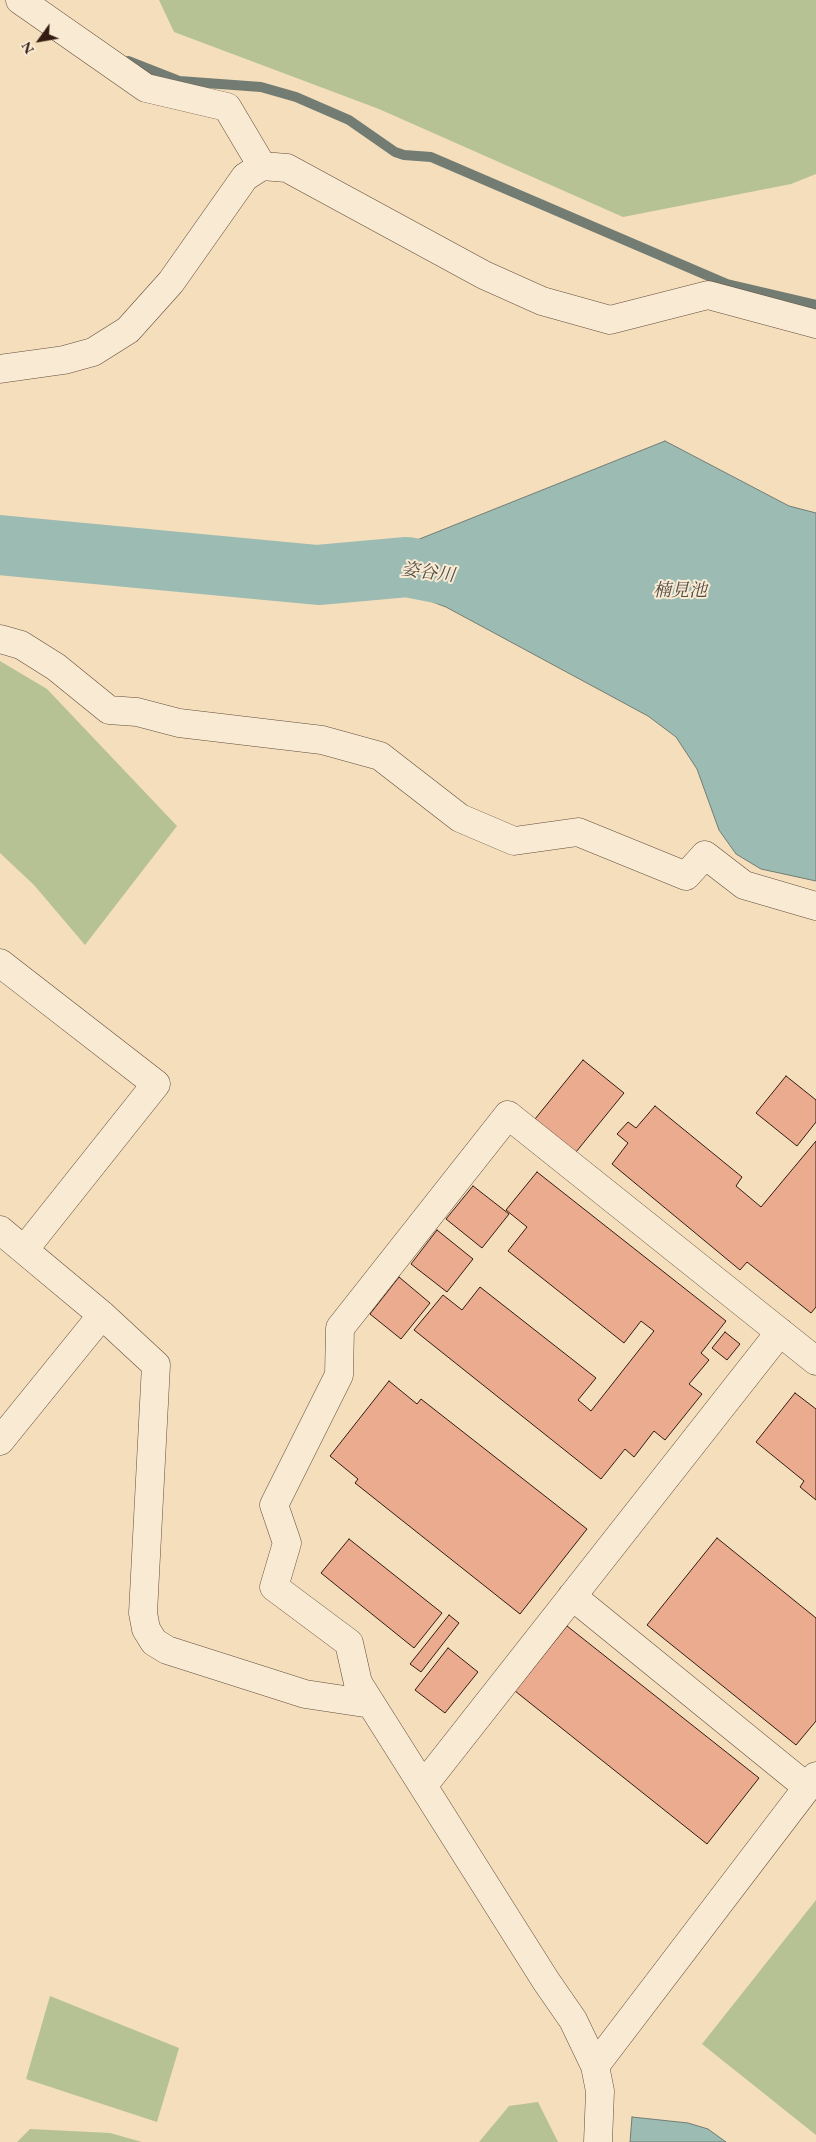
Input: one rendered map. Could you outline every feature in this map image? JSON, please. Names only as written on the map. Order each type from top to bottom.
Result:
[{"type":"street","points":[[20,0],[146,88],[227,107],[262,166]]},
{"type":"street","points":[[0,369],[64,360],[93,352],[128,330],[171,282],[245,177],[262,166],[287,168],[484,275],[542,301],[610,320],[708,295],[816,324]]},
{"type":"street","points":[[0,639],[21,645],[56,667],[109,710],[137,712],[178,723],[322,740],[380,756],[460,818],[514,841],[578,832],[686,876],[705,855],[744,884],[816,906]]},
{"type":"street","points":[[0,963],[156,1084],[24,1250]]},
{"type":"street","points":[[598,2142],[600,2091],[595,2066],[573,2020],[364,1693],[350,1643],[274,1587],[286,1543],[274,1504],[339,1375],[340,1328],[508,1115],[816,1361]]},
{"type":"street","points":[[0,1230],[102,1315],[156,1365],[143,1613],[146,1629],[154,1642],[167,1650],[305,1694],[364,1693]]},
{"type":"street","points":[[0,1441],[102,1315]]},
{"type":"street","points":[[423,1786],[780,1332]]},
{"type":"street","points":[[572,1596],[812,1782],[595,2066]]},
{"type":"green space","points":[[159,0],[816,0],[816,174],[791,184],[623,217],[379,109],[174,32]]},
{"type":"green space","points":[[0,661],[47,689],[177,826],[85,945],[34,885],[0,853]]},
{"type":"green space","points":[[816,1900],[816,2135],[702,2044]]},
{"type":"green space","points":[[50,1996],[179,2048],[157,2122],[26,2079]]},
{"type":"green space","points":[[538,2102],[558,2142],[479,2142],[509,2106]]},
{"type":"green space","points":[[30,2129],[110,2133],[142,2142],[17,2142]]},
{"type":"water","name":"楠見池","points":[[665,441],[789,506],[816,513],[816,881],[761,869],[736,854],[719,830],[697,769],[676,737],[648,716],[446,607],[398,589],[397,548]]},
{"type":"water","points":[[632,2117],[688,2123],[708,2129],[726,2142],[630,2142]]},
{"type":"building","points":[[583,1060],[624,1093],[576,1152],[535,1119]]},
{"type":"building","points":[[786,1076],[816,1100],[816,1122],[797,1146],[756,1113]]},
{"type":"building","points":[[655,1106],[742,1177],[736,1186],[761,1207],[816,1141],[816,1307],[811,1313],[747,1262],[740,1270],[612,1164],[628,1143],[617,1134],[628,1122],[636,1128]]},
{"type":"building","points":[[537,1172],[726,1321],[701,1353],[709,1360],[689,1384],[702,1394],[665,1440],[654,1431],[634,1457],[625,1449],[601,1479],[414,1330],[443,1295],[462,1310],[480,1287],[596,1378],[578,1400],[591,1411],[654,1331],[641,1321],[624,1343],[508,1251],[527,1227],[506,1210]]},
{"type":"building","points":[[473,1186],[509,1214],[482,1248],[446,1219]]},
{"type":"building","points":[[437,1230],[473,1259],[447,1292],[411,1264]]},
{"type":"building","points":[[399,1277],[430,1303],[401,1339],[370,1314]]},
{"type":"building","points":[[725,1332],[740,1344],[727,1360],[712,1348]]},
{"type":"building","points":[[389,1381],[417,1404],[421,1399],[587,1529],[520,1614],[355,1483],[358,1479],[330,1456]]},
{"type":"building","points":[[795,1393],[816,1409],[816,1500],[800,1487],[804,1481],[756,1442]]},
{"type":"building","points":[[717,1538],[816,1618],[816,1721],[796,1745],[647,1625]]},
{"type":"building","points":[[349,1539],[442,1613],[414,1648],[321,1573]]},
{"type":"building","points":[[449,1615],[459,1623],[421,1672],[410,1664]]},
{"type":"building","points":[[567,1626],[759,1778],[707,1844],[515,1691]]},
{"type":"building","points":[[448,1648],[478,1672],[445,1713],[415,1690]]},
{"type":"waterway","points":[[128,61],[179,81],[261,87],[296,97],[349,120],[395,152],[404,155],[431,157],[727,284],[816,305]]},
{"type":"waterway","name":"姿谷川","points":[[0,545],[318,575],[407,567],[478,581]]}]
